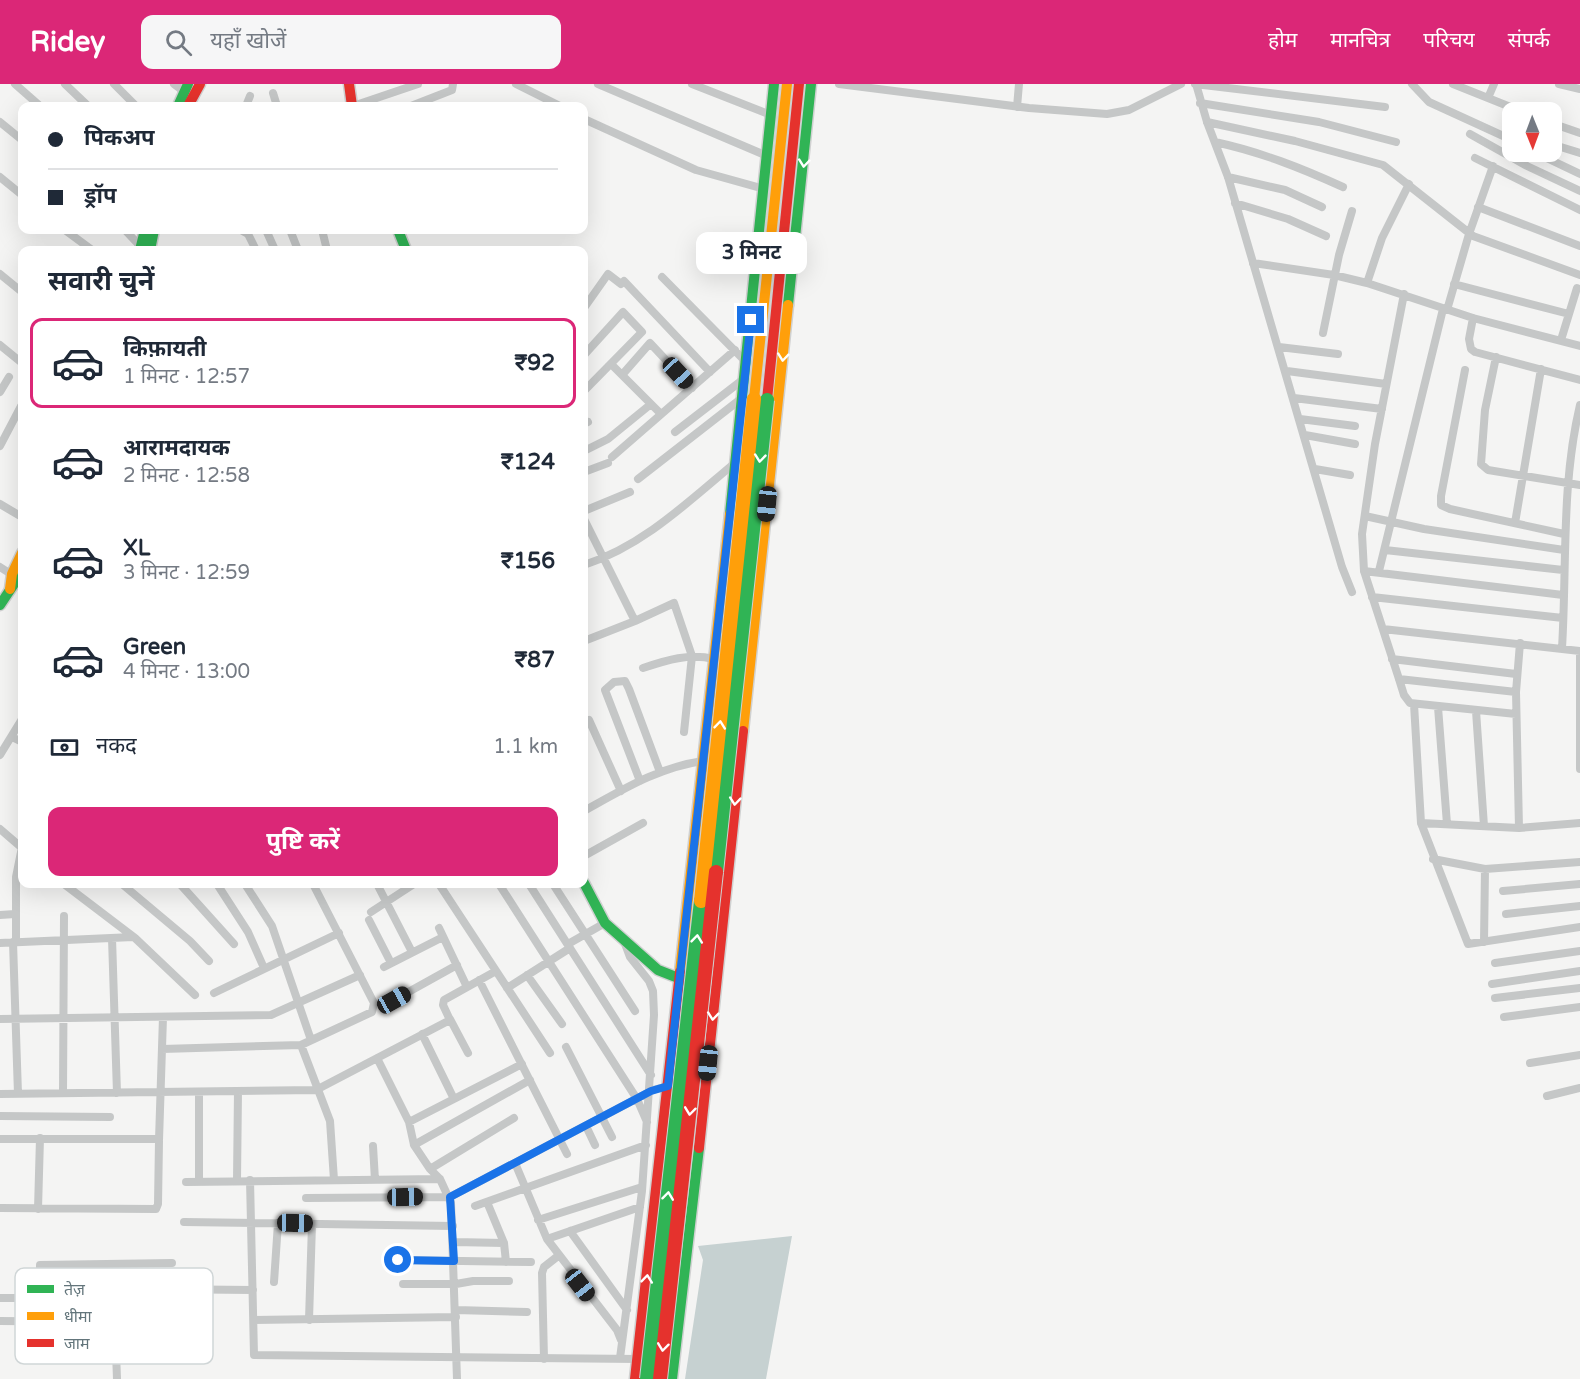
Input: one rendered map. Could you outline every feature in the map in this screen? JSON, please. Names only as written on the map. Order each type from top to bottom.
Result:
[{"type":"main road","points":[[185,93],[200,84]]},
{"type":"main road","points":[[349,84],[351,102]]},
{"type":"main road","points":[[635,1379],[628,1358],[670,975],[700,762],[701,657],[736,462],[754,399],[745,378],[771,115],[793,85]]},
{"type":"main road","points":[[672,1379],[716,988],[801,134],[793,85]]},
{"type":"main road","points":[[647,1379],[692,985],[754,399],[793,85]]},
{"type":"main road","points":[[660,1379],[705,986],[754,399],[801,134]]},
{"type":"main road","points":[[0,603],[14,577]]},
{"type":"main road","points":[[587,888],[605,923],[624,940],[670,975],[716,988]]},
{"type":"street","points":[[15,84],[35,102]]},
{"type":"street","points":[[65,84],[84,102]]},
{"type":"street","points":[[114,84],[132,102]]},
{"type":"street","points":[[364,102],[418,84]]},
{"type":"street","points":[[421,102],[452,90],[453,84]]},
{"type":"street","points":[[516,84],[552,102]]},
{"type":"street","points":[[598,84],[767,156]]},
{"type":"street","points":[[692,84],[771,115]]},
{"type":"street","points":[[839,84],[1017,106],[1107,114],[1129,110],[1165,88],[1181,84]]},
{"type":"street","points":[[1017,106],[1019,84]]},
{"type":"street","points":[[1352,592],[1342,567],[1287,371],[1228,177],[1200,103],[1196,84],[1385,107]]},
{"type":"street","points":[[1412,84],[1430,102],[1502,135]]},
{"type":"street","points":[[1453,84],[1502,104]]},
{"type":"street","points":[[1488,98],[1494,84]]},
{"type":"street","points":[[1559,84],[1580,89]]},
{"type":"street","points":[[273,93],[276,102]]},
{"type":"street","points":[[248,102],[250,96]]},
{"type":"street","points":[[1200,103],[1319,122],[1396,142]]},
{"type":"street","points":[[588,121],[696,170],[764,189]]},
{"type":"street","points":[[0,122],[18,137]]},
{"type":"street","points":[[1207,123],[1294,141],[1375,162],[1388,168],[1409,184],[1469,234],[1580,274]]},
{"type":"street","points":[[1562,127],[1580,133]]},
{"type":"street","points":[[1470,134],[1527,166],[1580,191]]},
{"type":"street","points":[[1215,142],[1254,150],[1291,163],[1343,187]]},
{"type":"street","points":[[1562,147],[1580,153]]},
{"type":"street","points":[[1476,158],[1580,210]]},
{"type":"street","points":[[1555,162],[1580,174]]},
{"type":"street","points":[[1379,572],[1445,310],[1492,166]]},
{"type":"street","points":[[0,177],[18,192]]},
{"type":"street","points":[[1228,177],[1285,190],[1322,207]]},
{"type":"street","points":[[1367,283],[1382,238],[1409,184]]},
{"type":"street","points":[[1235,202],[1288,219],[1326,236]]},
{"type":"street","points":[[1478,207],[1580,246]]},
{"type":"street","points":[[1323,333],[1334,275],[1352,211]]},
{"type":"street","points":[[70,234],[87,246]]},
{"type":"street","points":[[129,234],[140,246]]},
{"type":"street","points":[[1253,263],[1334,275],[1367,283],[1445,310],[1580,346]]},
{"type":"street","points":[[0,274],[18,289]]},
{"type":"street","points":[[588,302],[608,274],[621,284],[624,280],[710,372]]},
{"type":"street","points":[[662,277],[747,363]]},
{"type":"street","points":[[1454,284],[1569,311],[1580,311]]},
{"type":"street","points":[[1561,340],[1577,288]]},
{"type":"street","points":[[1404,294],[1386,384],[1362,534],[1364,571],[1406,699],[1414,704],[1516,714]]},
{"type":"street","points":[[588,351],[623,312],[642,332],[588,387]]},
{"type":"street","points":[[1473,318],[1469,339],[1471,349],[1580,380]]},
{"type":"street","points":[[622,375],[650,343],[692,388]]},
{"type":"street","points":[[0,345],[18,360]]},
{"type":"street","points":[[1279,347],[1338,354]]},
{"type":"street","points":[[588,470],[610,460],[735,350]]},
{"type":"street","points":[[1496,357],[1485,410],[1481,464],[1488,470],[1524,474],[1580,485]]},
{"type":"street","points":[[611,364],[661,414]]},
{"type":"street","points":[[1515,523],[1541,369]]},
{"type":"street","points":[[1465,370],[1441,505],[1450,509],[1564,534]]},
{"type":"street","points":[[1287,371],[1386,384]]},
{"type":"street","points":[[0,392],[9,377]]},
{"type":"street","points":[[675,432],[745,378]]},
{"type":"street","points":[[1294,398],[1382,409]]},
{"type":"street","points":[[638,480],[754,399]]},
{"type":"street","points":[[588,449],[608,439],[651,404]]},
{"type":"street","points":[[1562,648],[1567,483],[1569,462],[1576,441],[1580,405]]},
{"type":"street","points":[[0,446],[18,412]]},
{"type":"street","points":[[1300,419],[1355,426]]},
{"type":"street","points":[[1305,435],[1355,444]]},
{"type":"street","points":[[588,564],[605,558],[653,530],[736,462]]},
{"type":"street","points":[[1569,462],[1580,464]]},
{"type":"street","points":[[1315,469],[1350,475]]},
{"type":"street","points":[[588,509],[630,492]]},
{"type":"street","points":[[0,504],[18,515]]},
{"type":"street","points":[[1365,516],[1392,523],[1564,550]]},
{"type":"street","points":[[588,526],[635,621]]},
{"type":"street","points":[[1385,550],[1563,570]]},
{"type":"street","points":[[1364,571],[1563,595]]},
{"type":"street","points":[[1372,597],[1563,618]]},
{"type":"street","points":[[588,639],[674,603],[701,657],[684,732]]},
{"type":"street","points":[[1383,629],[1580,651],[1580,769]]},
{"type":"street","points":[[1519,828],[1516,674],[1520,643]]},
{"type":"street","points":[[643,668],[682,657],[701,657]]},
{"type":"street","points":[[1392,660],[1516,674]]},
{"type":"street","points":[[1399,680],[1516,692]]},
{"type":"street","points":[[640,781],[605,690],[614,682],[624,681],[629,689],[660,772]]},
{"type":"street","points":[[1414,704],[1421,823],[1433,859],[1468,944],[1580,927]]},
{"type":"street","points":[[1437,707],[1447,824]]},
{"type":"street","points":[[1476,711],[1484,826]]},
{"type":"street","points":[[589,720],[621,791]]},
{"type":"street","points":[[0,755],[18,726]]},
{"type":"street","points":[[12,737],[18,740]]},
{"type":"street","points":[[588,809],[660,772],[688,763],[700,762]]},
{"type":"street","points":[[588,854],[643,823]]},
{"type":"street","points":[[1421,823],[1519,828],[1580,823]]},
{"type":"street","points":[[0,829],[18,845]]},
{"type":"street","points":[[1433,859],[1485,869],[1580,862]]},
{"type":"street","points":[[18,862],[15,914],[18,1094]]},
{"type":"street","points":[[1484,942],[1485,869]]},
{"type":"street","points":[[1503,891],[1580,884]]},
{"type":"street","points":[[69,888],[134,937],[195,995]]},
{"type":"street","points":[[127,888],[166,920],[209,961]]},
{"type":"street","points":[[184,888],[234,944]]},
{"type":"street","points":[[220,888],[248,932],[264,968]]},
{"type":"street","points":[[248,888],[263,910],[285,958],[311,1040]]},
{"type":"street","points":[[162,1049],[301,1046],[348,1025],[374,1008],[374,1003],[315,888]]},
{"type":"street","points":[[379,888],[412,952]]},
{"type":"street","points":[[408,888],[370,916],[388,965],[443,937]]},
{"type":"street","points":[[442,888],[550,1053]]},
{"type":"street","points":[[502,888],[637,1099],[648,1123]]},
{"type":"street","points":[[532,888],[658,1089],[648,1123],[640,1207],[622,1341]]},
{"type":"street","points":[[556,888],[635,1011]]},
{"type":"street","points":[[1506,914],[1580,906]]},
{"type":"street","points":[[0,915],[15,914]]},
{"type":"street","points":[[63,1093],[64,916]]},
{"type":"street","points":[[507,988],[549,962],[585,934],[605,923]]},
{"type":"street","points":[[439,928],[467,987]]},
{"type":"street","points":[[214,993],[339,933]]},
{"type":"street","points":[[0,943],[134,937]]},
{"type":"street","points":[[112,938],[117,1093]]},
{"type":"street","points":[[624,940],[630,957],[649,981],[653,991],[651,1077]]},
{"type":"street","points":[[1495,963],[1580,951]]},
{"type":"street","points":[[394,1000],[457,965]]},
{"type":"street","points":[[468,1053],[443,1001],[496,971]]},
{"type":"street","points":[[1492,984],[1580,971]]},
{"type":"street","points":[[0,1018],[271,1015],[300,1004],[360,975]]},
{"type":"street","points":[[527,975],[562,1024]]},
{"type":"street","points":[[480,980],[567,1154]]},
{"type":"street","points":[[1495,998],[1580,988]]},
{"type":"street","points":[[1504,1017],[1580,1007]]},
{"type":"street","points":[[0,1208],[156,1209],[158,1204],[163,1017]]},
{"type":"street","points":[[0,1094],[316,1090],[450,1019]]},
{"type":"street","points":[[422,1034],[454,1099]]},
{"type":"street","points":[[301,1046],[316,1090],[330,1120],[334,1180]]},
{"type":"street","points":[[566,1047],[612,1137]]},
{"type":"street","points":[[1530,1063],[1580,1055]]},
{"type":"street","points":[[377,1058],[409,1122],[414,1145],[430,1169],[441,1179],[450,1197],[456,1284],[457,1379]]},
{"type":"street","points":[[409,1122],[522,1064]]},
{"type":"street","points":[[414,1145],[530,1080]]},
{"type":"street","points":[[1547,1096],[1580,1088]]},
{"type":"street","points":[[306,1198],[450,1197],[658,1089]]},
{"type":"street","points":[[237,1091],[237,1180]]},
{"type":"street","points":[[199,1092],[199,1181]]},
{"type":"street","points":[[0,1116],[110,1117]]},
{"type":"street","points":[[430,1169],[514,1118]]},
{"type":"street","points":[[586,1126],[594,1144]]},
{"type":"street","points":[[38,1209],[40,1138]]},
{"type":"street","points":[[0,1139],[159,1140]]},
{"type":"street","points":[[476,1206],[646,1145]]},
{"type":"street","points":[[373,1146],[375,1180]]},
{"type":"street","points":[[250,1180],[254,1354],[544,1359],[628,1358],[617,1330],[547,1239],[515,1163]]},
{"type":"street","points":[[186,1182],[441,1179]]},
{"type":"street","points":[[538,1220],[642,1187]]},
{"type":"street","points":[[487,1202],[504,1243],[506,1262]]},
{"type":"street","points":[[547,1239],[640,1207]]},
{"type":"street","points":[[184,1221],[453,1226]]},
{"type":"street","points":[[274,1282],[278,1223]]},
{"type":"street","points":[[309,1320],[312,1224]]},
{"type":"street","points":[[570,1231],[627,1310]]},
{"type":"street","points":[[454,1242],[504,1243]]},
{"type":"street","points":[[544,1359],[542,1273],[544,1267],[558,1256]]},
{"type":"street","points":[[398,1260],[531,1262]]},
{"type":"street","points":[[38,1268],[43,1265],[172,1263]]},
{"type":"street","points":[[403,1284],[510,1281]]},
{"type":"street","points":[[213,1290],[253,1290]]},
{"type":"street","points":[[254,1320],[527,1312]]},
{"type":"street","points":[[0,1321],[15,1321]]},
{"type":"street","points":[[116,1364],[117,1379]]},
{"type":"shaded area","points":[[792,1236],[766,1379],[685,1379],[703,1260],[698,1246]]},
{"type":"traffic: fast","points":[[180,102],[188,84]]},
{"type":"traffic: fast","points":[[730,514],[774,84]]},
{"type":"traffic: fast","points":[[788,305],[811,84]]},
{"type":"traffic: fast","points":[[141,246],[144,234]]},
{"type":"traffic: fast","points":[[151,246],[153,234]]},
{"type":"traffic: fast","points":[[400,234],[404,246]]},
{"type":"traffic: fast","points":[[716,872],[767,400]]},
{"type":"traffic: fast","points":[[0,605],[18,578]]},
{"type":"traffic: fast","points":[[587,888],[605,923],[658,970],[686,981]]},
{"type":"traffic: fast","points":[[647,1379],[701,901]]},
{"type":"traffic: fast","points":[[672,1379],[699,1148]]},
{"type":"traffic: slow","points":[[754,399],[787,84]]},
{"type":"traffic: slow","points":[[743,731],[788,305]]},
{"type":"traffic: slow","points":[[701,901],[754,399]]},
{"type":"traffic: slow","points":[[680,972],[730,514]]},
{"type":"traffic: slow","points":[[10,589],[12,574],[18,561]]},
{"type":"traffic: jam","points":[[190,102],[200,84]]},
{"type":"traffic: jam","points":[[349,84],[351,102]]},
{"type":"traffic: jam","points":[[767,400],[799,84]]},
{"type":"traffic: jam","points":[[699,1148],[743,731]]},
{"type":"traffic: jam","points":[[660,1379],[716,872]]},
{"type":"traffic: jam","points":[[635,1379],[680,972]]},
{"type":"route","points":[[398,1260],[454,1261],[450,1197],[651,1091],[668,1086],[751,320]]}]
